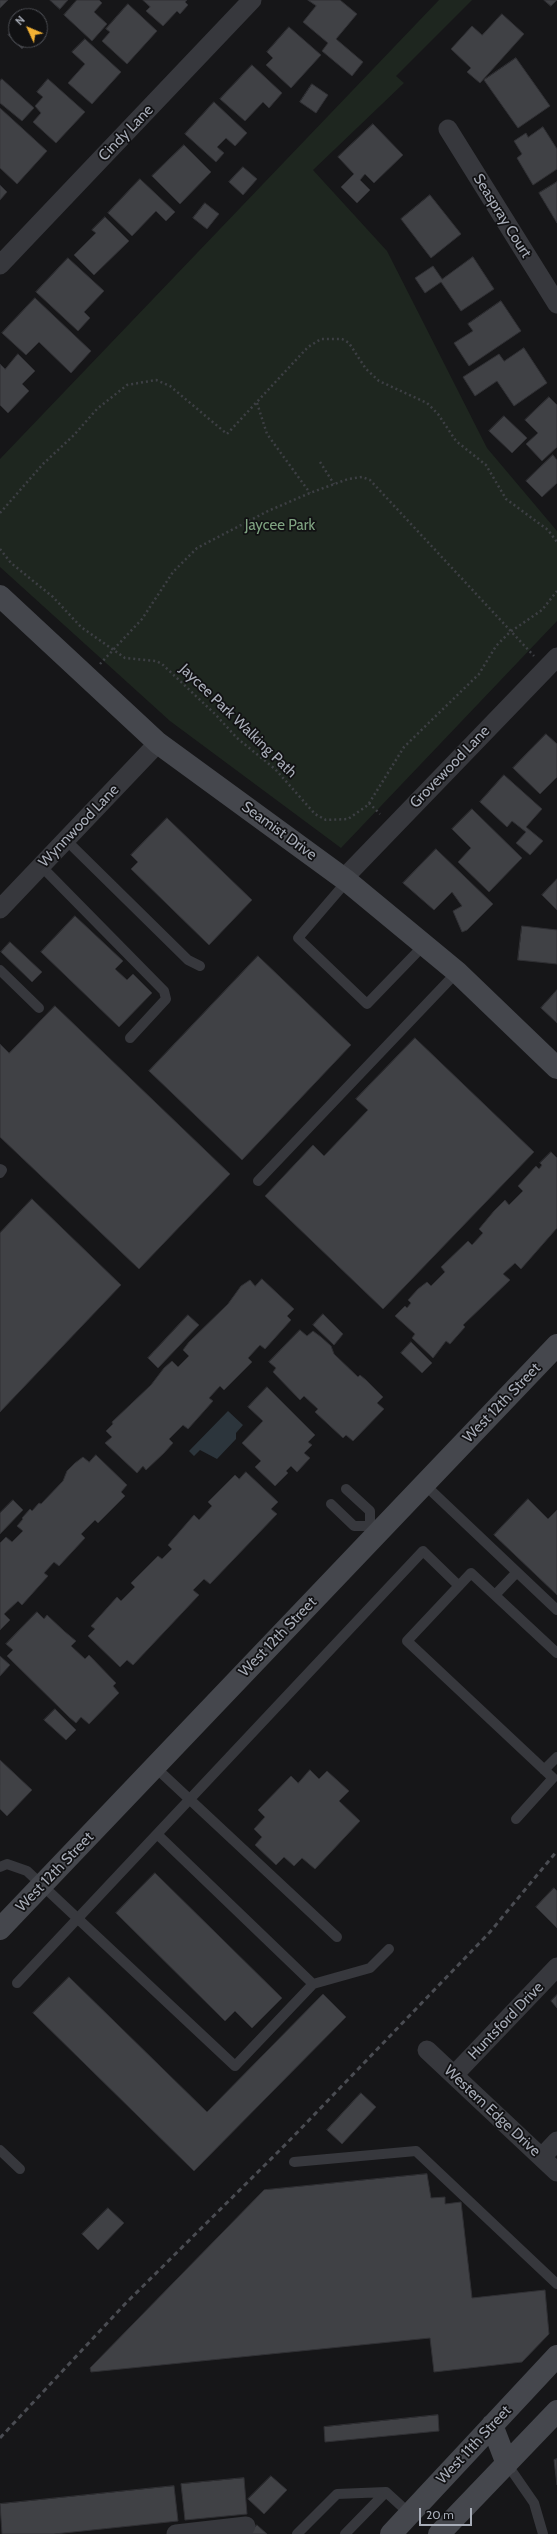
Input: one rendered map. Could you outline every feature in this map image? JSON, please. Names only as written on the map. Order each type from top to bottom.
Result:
[{"type":"street","name":"Cindy Lane","points":[[0,265],[252,0]]},
{"type":"street","name":"Seaspray Court","points":[[448,129],[557,304]]},
{"type":"street","name":"Seamist Drive","points":[[0,596],[158,743],[345,880],[457,972],[557,1068]]},
{"type":"street","name":"Grovewood Lane","points":[[345,880],[552,663]]},
{"type":"street","name":"Wynnwood Lane","points":[[0,909],[158,743]]},
{"type":"street","name":"West 12th Street","points":[[0,1929],[155,1767],[373,1530],[424,1484],[557,1345]]},
{"type":"street","name":"Huntsford Drive","points":[[454,2075],[557,1967]]},
{"type":"street","name":"Western Edge Drive","points":[[427,2050],[557,2172]]},
{"type":"street","points":[[542,2157],[557,2141]]},
{"type":"street","name":"West 11th Street","points":[[391,2534],[557,2356]]},
{"type":"street","points":[[440,2534],[557,2411]]},
{"type":"street","points":[[492,2425],[507,2464]]},
{"type":"street","points":[[176,2534],[246,2526]]},
{"type":"lane","points":[[66,840],[188,960],[200,966]]},
{"type":"lane","points":[[41,866],[164,991],[166,999],[130,1038]]},
{"type":"lane","points":[[345,880],[298,938],[367,1004],[424,945]]},
{"type":"lane","points":[[0,970],[39,1008]]},
{"type":"lane","points":[[258,1181],[457,972]]},
{"type":"lane","points":[[0,1169],[2,1170],[0,1173]]},
{"type":"lane","points":[[424,1484],[557,1610]]},
{"type":"lane","points":[[331,1504],[354,1526],[373,1530],[370,1511],[346,1489]]},
{"type":"lane","points":[[17,1983],[423,1551],[459,1586]]},
{"type":"lane","points":[[495,1595],[517,1572]]},
{"type":"lane","points":[[516,1819],[552,1778],[407,1641],[471,1573],[557,1653]]},
{"type":"lane","points":[[544,1770],[557,1757]]},
{"type":"lane","points":[[155,1767],[337,1937]]},
{"type":"lane","points":[[157,1834],[313,1984]]},
{"type":"lane","points":[[0,1867],[7,1864],[18,1866],[43,1884],[235,2066],[313,1984],[370,1968],[389,1949]]},
{"type":"lane","points":[[0,2150],[20,2169]]},
{"type":"lane","points":[[294,2162],[416,2151],[557,2284]]},
{"type":"lane","points":[[507,2464],[534,2502],[543,2534]]},
{"type":"lane","points":[[298,2534],[336,2494],[386,2492],[410,2514]]},
{"type":"lane","points":[[345,2534],[386,2492]]},
{"type":"path","points":[[0,513],[43,464],[74,436],[97,409],[127,385],[156,380],[170,386],[227,434],[314,342],[327,337],[342,339],[349,343],[366,369],[379,381],[420,398],[432,408],[456,441],[486,465],[506,498],[548,530],[557,542]]},
{"type":"path","points":[[257,403],[267,434],[310,493]]},
{"type":"path","points":[[320,462],[334,484]]},
{"type":"path","points":[[87,678],[142,619],[173,572],[197,548],[268,511],[334,484],[362,477],[370,480],[510,632],[552,663]]},
{"type":"path","name":"Jaycee Park Walking Path","points":[[0,549],[11,562],[53,597],[81,627],[125,658],[156,660],[162,664],[215,714],[237,738],[275,768],[315,814],[326,820],[348,819],[368,805],[404,747],[479,674],[489,656],[510,632],[542,610],[557,591]]},
{"type":"green space","name":"Jaycee Park","points":[[439,0],[472,0],[396,76],[404,83],[313,170],[387,251],[487,448],[557,531],[557,621],[341,848],[170,721],[0,567],[0,459]]},
{"type":"shaded area","points":[[228,1411],[243,1425],[236,1433],[236,1439],[217,1459],[200,1450],[194,1456],[189,1451]]},
{"type":"building","points":[[0,0],[8,0],[0,8]]},
{"type":"building","points":[[50,0],[68,0],[60,9]]},
{"type":"building","points":[[77,0],[99,0],[102,3],[94,12],[107,24],[92,41],[64,15]]},
{"type":"building","points":[[143,0],[187,0],[185,2],[188,5],[180,14],[177,11],[163,26],[146,11],[150,7]]},
{"type":"building","points":[[308,0],[340,0],[357,14],[336,39],[363,62],[352,76],[322,51],[328,43],[303,22],[316,6]]},
{"type":"building","points":[[544,0],[557,0],[551,6]]},
{"type":"building","points":[[128,4],[157,31],[127,64],[102,41],[110,32],[106,29]]},
{"type":"building","points":[[502,14],[524,34],[480,83],[467,72],[471,68],[451,49],[472,26],[482,35]]},
{"type":"building","points":[[289,27],[321,55],[291,88],[266,65],[273,58],[267,52]]},
{"type":"building","points":[[85,39],[121,72],[92,104],[68,83],[85,64],[72,52]]},
{"type":"building","points":[[516,58],[550,106],[518,128],[484,80]]},
{"type":"building","points":[[252,65],[282,93],[269,108],[263,102],[245,121],[220,99]]},
{"type":"building","points":[[2,79],[34,108],[22,121],[0,103],[0,81]]},
{"type":"building","points":[[48,79],[85,112],[56,143],[33,122],[41,113],[35,106],[43,97],[37,92]]},
{"type":"building","points":[[312,84],[328,95],[316,113],[300,102]]},
{"type":"building","points":[[214,102],[247,133],[235,146],[226,138],[217,147],[224,153],[216,162],[185,134]]},
{"type":"building","points":[[0,108],[47,151],[17,184],[0,168]]},
{"type":"building","points":[[373,124],[403,155],[374,183],[365,174],[360,180],[370,190],[357,203],[341,187],[354,174],[338,157]]},
{"type":"building","points":[[543,127],[557,149],[557,169],[533,185],[517,158],[522,154],[514,141],[526,133],[528,137]]},
{"type":"building","points":[[184,145],[211,172],[180,204],[152,176]]},
{"type":"building","points":[[243,167],[257,179],[243,195],[229,182]]},
{"type":"building","points":[[140,179],[175,212],[166,221],[156,211],[132,236],[108,213]]},
{"type":"building","points":[[557,182],[557,223],[539,193]]},
{"type":"building","points":[[0,185],[7,192],[0,200]]},
{"type":"building","points":[[430,195],[461,234],[431,258],[401,219]]},
{"type":"building","points":[[205,203],[219,214],[207,229],[193,218]]},
{"type":"building","points":[[105,217],[129,241],[94,275],[74,255],[96,233],[92,230]]},
{"type":"building","points":[[473,257],[494,289],[461,311],[441,282],[425,293],[415,278],[433,266],[442,279]]},
{"type":"building","points":[[68,258],[104,291],[84,312],[90,318],[78,331],[36,292]]},
{"type":"building","points":[[35,298],[91,351],[71,373],[39,342],[26,355],[2,333]]},
{"type":"building","points":[[501,301],[521,331],[469,366],[454,343],[473,331],[468,324]]},
{"type":"building","points":[[524,348],[547,383],[514,406],[497,381],[475,396],[463,377],[499,354],[504,361]]},
{"type":"building","points":[[18,354],[35,371],[22,384],[29,391],[8,413],[0,405],[0,364],[5,369]]},
{"type":"building","points":[[549,397],[557,405],[557,447],[542,461],[526,444],[538,433],[525,420]]},
{"type":"building","points":[[504,416],[527,438],[512,453],[489,431]]},
{"type":"building","points":[[553,455],[557,460],[557,483],[542,497],[526,481]]},
{"type":"building","points":[[546,734],[557,744],[557,777],[540,794],[513,768]]},
{"type":"building","points":[[504,775],[542,809],[526,827],[543,841],[530,855],[516,843],[526,832],[512,821],[507,827],[480,802]]},
{"type":"building","points":[[472,809],[522,858],[489,892],[458,862],[471,848],[452,829]]},
{"type":"building","points":[[167,818],[252,900],[209,945],[131,869],[138,862],[131,855]]},
{"type":"building","points":[[436,849],[493,904],[467,930],[462,932],[453,911],[462,906],[452,892],[434,910],[403,883]]},
{"type":"building","points":[[557,879],[557,910],[542,895]]},
{"type":"building","points":[[75,916],[123,961],[115,969],[127,980],[133,974],[152,993],[119,1027],[41,952]]},
{"type":"building","points":[[522,926],[557,930],[557,964],[518,960]]},
{"type":"building","points":[[10,942],[42,972],[32,982],[1,952]]},
{"type":"building","points":[[258,956],[351,1045],[242,1160],[149,1071]]},
{"type":"building","points":[[557,990],[557,1023],[541,1008]]},
{"type":"building","points":[[55,1006],[230,1174],[139,1269],[0,1137],[0,1044],[9,1053]]},
{"type":"building","points":[[415,1038],[534,1152],[383,1309],[265,1196],[313,1145],[324,1156],[368,1110],[356,1099]]},
{"type":"building","points":[[551,1152],[557,1158],[557,1228],[521,1269],[515,1263],[503,1274],[510,1280],[463,1325],[465,1327],[450,1344],[446,1341],[433,1358],[412,1338],[415,1334],[395,1316],[405,1306],[407,1308],[411,1303],[408,1300],[418,1289],[427,1282],[431,1286],[445,1272],[441,1267],[468,1241],[472,1245],[483,1233],[479,1229],[494,1211],[505,1200],[509,1205],[523,1191],[518,1186],[536,1166],[539,1169],[542,1165],[540,1163]]},
{"type":"building","points":[[32,1199],[121,1285],[0,1412],[0,1233]]},
{"type":"building","points":[[262,1279],[294,1309],[287,1316],[291,1320],[265,1349],[260,1345],[248,1358],[252,1362],[224,1390],[220,1386],[209,1398],[213,1401],[188,1429],[183,1425],[169,1439],[173,1443],[164,1453],[146,1470],[143,1466],[137,1473],[105,1443],[112,1437],[106,1431],[113,1424],[112,1422],[151,1385],[164,1368],[172,1361],[178,1367],[189,1356],[183,1350],[189,1342],[228,1304],[241,1286],[250,1280],[255,1286]]},
{"type":"building","points":[[323,1314],[343,1334],[334,1345],[313,1325]]},
{"type":"building","points":[[188,1315],[199,1325],[158,1368],[148,1358]]},
{"type":"building","points":[[300,1330],[307,1336],[313,1331],[321,1337],[331,1346],[334,1354],[358,1377],[360,1375],[366,1380],[383,1397],[377,1403],[384,1409],[353,1441],[346,1435],[343,1438],[315,1412],[318,1409],[304,1396],[300,1400],[273,1372],[276,1368],[269,1362]]},
{"type":"building","points":[[411,1342],[432,1363],[422,1373],[401,1353]]},
{"type":"building","points":[[267,1387],[315,1435],[308,1442],[312,1445],[304,1453],[310,1458],[297,1472],[291,1466],[286,1471],[288,1473],[275,1486],[255,1467],[261,1461],[242,1443],[263,1421],[248,1407]]},
{"type":"building","points":[[96,1455],[127,1485],[121,1492],[125,1496],[98,1523],[95,1520],[81,1534],[85,1538],[59,1566],[54,1562],[44,1573],[48,1576],[22,1605],[18,1601],[4,1614],[10,1620],[0,1630],[0,1543],[6,1537],[12,1542],[23,1531],[17,1526],[23,1519],[22,1518],[30,1509],[32,1511],[39,1503],[41,1504],[63,1481],[67,1471],[75,1463],[83,1457],[89,1462]]},
{"type":"building","points":[[246,1472],[278,1502],[271,1509],[277,1514],[210,1584],[204,1579],[193,1590],[199,1595],[133,1665],[127,1660],[120,1667],[88,1636],[95,1629],[91,1626],[117,1597],[121,1601],[135,1587],[131,1583],[158,1556],[162,1559],[172,1549],[168,1545],[194,1515],[199,1520],[212,1506],[208,1502],[235,1475],[239,1479]]},
{"type":"building","points":[[528,1499],[548,1519],[557,1510],[557,1595],[494,1535]]},
{"type":"building","points":[[13,1500],[23,1510],[0,1534],[0,1513]]},
{"type":"building","points":[[37,1612],[44,1619],[47,1615],[76,1641],[71,1646],[85,1659],[89,1655],[116,1683],[113,1686],[119,1693],[89,1724],[81,1717],[76,1723],[7,1656],[13,1650],[6,1644]]},
{"type":"building","points":[[0,1656],[10,1665],[0,1676]]},
{"type":"building","points":[[55,1709],[76,1730],[66,1740],[44,1720]]},
{"type":"building","points":[[0,1760],[32,1790],[7,1816],[0,1809]]},
{"type":"building","points":[[310,1770],[319,1779],[327,1771],[349,1791],[339,1801],[360,1821],[315,1869],[302,1858],[294,1866],[284,1857],[276,1865],[255,1845],[262,1837],[254,1829],[265,1817],[258,1810],[291,1776],[298,1783]]},
{"type":"building","points":[[155,1873],[282,1998],[252,2028],[235,2011],[225,2021],[116,1913]]},
{"type":"building","points":[[554,1888],[557,1891],[557,1928],[536,1907]]},
{"type":"building","points":[[69,1977],[207,2112],[323,1994],[346,2017],[194,2171],[33,2013]]},
{"type":"building","points":[[557,1995],[557,2008],[551,2001]]},
{"type":"building","points":[[361,2093],[376,2107],[342,2144],[327,2130]]},
{"type":"building","points":[[427,2174],[431,2198],[445,2197],[445,2204],[461,2202],[472,2298],[545,2290],[549,2334],[522,2362],[434,2372],[430,2338],[91,2372],[90,2368],[264,2190]]},
{"type":"building","points":[[108,2208],[124,2223],[98,2250],[82,2234]]},
{"type":"building","points":[[438,2415],[439,2431],[325,2442],[324,2427]]},
{"type":"building","points":[[557,2459],[557,2485],[554,2460]]},
{"type":"building","points":[[271,2476],[287,2490],[264,2514],[248,2499]]},
{"type":"building","points":[[244,2478],[247,2514],[185,2520],[181,2484]]},
{"type":"building","points":[[174,2486],[178,2521],[54,2534],[2,2534],[0,2504]]},
{"type":"building","points":[[257,2525],[267,2534],[248,2534]]},
{"type":"railway","points":[[0,2438],[125,2304],[287,2143],[490,1932],[557,1851]]}]
